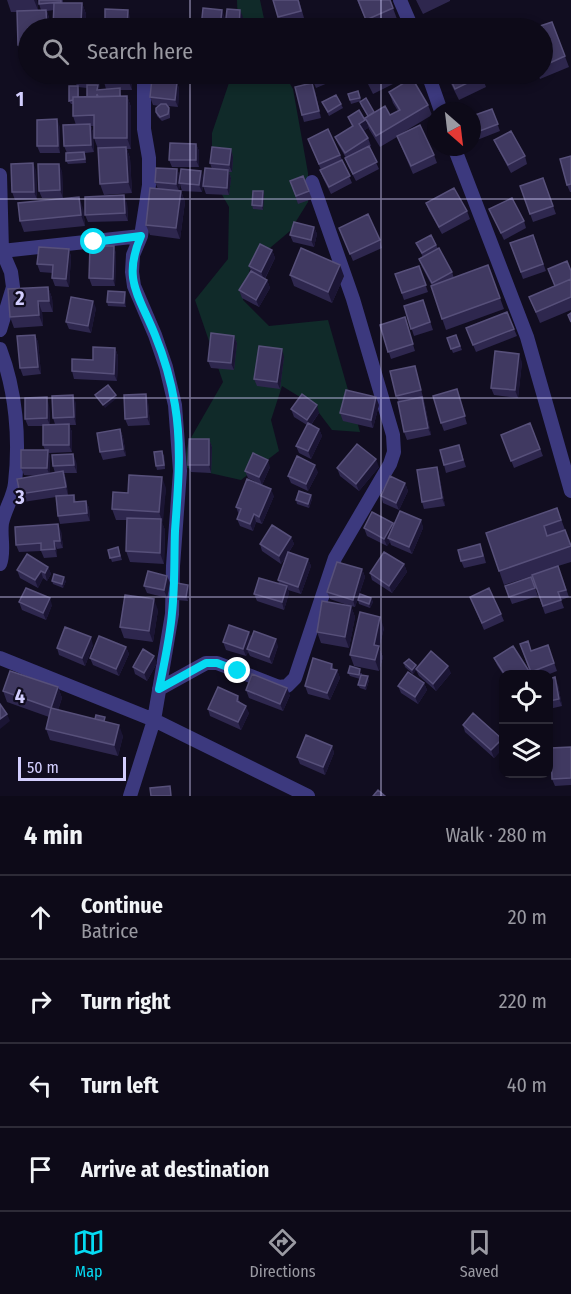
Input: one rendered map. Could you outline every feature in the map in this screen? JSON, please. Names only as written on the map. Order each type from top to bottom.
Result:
[{"type":"street","points":[[400,0],[408,18]]},
{"type":"street","points":[[130,796],[154,720],[172,614],[180,471],[175,405],[166,368],[134,286],[132,272],[133,255],[141,236],[149,185],[144,129],[144,84]]},
{"type":"street","points":[[432,84],[438,102]]},
{"type":"street","points":[[457,156],[527,337],[571,492]]},
{"type":"street","points":[[0,175],[2,250],[11,272],[13,287],[0,330]]},
{"type":"street","points":[[159,689],[206,663],[217,663],[279,687],[287,686],[295,678],[335,558],[390,464],[393,435],[353,299],[312,182]]},
{"type":"street","points":[[2,250],[141,236]]},
{"type":"street","points":[[0,349],[13,392],[16,448],[15,485],[2,524],[3,556],[0,564]]},
{"type":"street","points":[[0,658],[154,720],[308,796]]},
{"type":"green space","points":[[237,0],[260,0],[264,18],[238,18]]},
{"type":"green space","points":[[229,84],[290,84],[293,89],[308,173],[308,202],[290,231],[251,264],[243,300],[269,326],[328,320],[360,432],[332,430],[313,405],[282,386],[271,420],[279,451],[241,480],[183,467],[188,443],[223,382],[195,300],[228,259],[229,207],[212,177],[212,133]]},
{"type":"building","points":[[39,0],[61,0],[61,2],[39,4]]},
{"type":"building","points":[[273,0],[298,0],[301,11],[278,17]]},
{"type":"building","points":[[358,0],[390,0],[393,8],[365,18]]},
{"type":"building","points":[[54,3],[82,3],[81,18],[53,18]]},
{"type":"building","points":[[203,8],[222,10],[221,18],[202,18]]},
{"type":"building","points":[[105,9],[128,10],[128,18],[105,18]]},
{"type":"building","points":[[227,9],[240,10],[240,18],[226,18]]},
{"type":"building","points":[[46,10],[46,18],[18,18],[18,45],[17,11]]},
{"type":"building","points":[[553,25],[565,56],[553,61]]},
{"type":"building","points":[[151,84],[177,84],[175,100],[150,97]]},
{"type":"building","points":[[312,84],[319,111],[302,115],[295,87]]},
{"type":"building","points":[[402,84],[416,84],[427,106],[376,136],[365,118],[385,106],[390,115],[400,110],[389,92]]},
{"type":"building","points":[[453,84],[465,84],[455,89]]},
{"type":"building","points":[[87,85],[98,85],[97,90],[120,88],[120,96],[98,97],[97,94],[97,97],[87,97]]},
{"type":"building","points":[[69,86],[78,86],[78,97],[73,97],[73,100],[69,101]]},
{"type":"building","points":[[358,91],[360,98],[350,100],[348,94]]},
{"type":"building","points":[[336,95],[341,104],[328,112],[322,102]]},
{"type":"building","points":[[127,96],[127,138],[94,138],[94,115],[73,116],[73,97]]},
{"type":"building","points":[[366,98],[374,112],[368,116],[360,102]]},
{"type":"building","points":[[161,104],[166,104],[169,108],[168,114],[160,117],[156,108]]},
{"type":"building","points":[[492,109],[498,124],[481,131],[481,113]]},
{"type":"building","points":[[359,110],[365,120],[359,124],[368,138],[345,153],[335,137],[353,126],[348,117]]},
{"type":"building","points":[[57,119],[58,146],[37,146],[37,120]]},
{"type":"building","points":[[90,124],[91,145],[64,146],[63,125]]},
{"type":"building","points":[[420,125],[427,140],[427,156],[432,156],[411,166],[397,136]]},
{"type":"building","points":[[328,129],[340,155],[319,164],[308,139]]},
{"type":"building","points":[[511,131],[525,156],[508,165],[494,140]]},
{"type":"building","points":[[170,143],[196,144],[196,160],[169,160]]},
{"type":"building","points":[[369,146],[377,162],[353,174],[345,158]]},
{"type":"building","points":[[126,147],[128,182],[100,184],[98,148]]},
{"type":"building","points":[[212,147],[231,149],[229,165],[210,163]]},
{"type":"building","points":[[84,152],[85,159],[66,161],[66,153]]},
{"type":"building","points":[[571,156],[571,184],[567,185],[560,159]]},
{"type":"building","points":[[342,160],[350,176],[329,187],[320,170]]},
{"type":"building","points":[[33,163],[34,192],[12,192],[11,164]]},
{"type":"building","points":[[38,164],[59,164],[60,190],[39,191]]},
{"type":"building","points":[[156,168],[177,169],[176,184],[155,182]]},
{"type":"building","points":[[205,168],[228,170],[227,188],[203,186]]},
{"type":"building","points":[[181,169],[201,171],[199,185],[179,183]]},
{"type":"building","points":[[303,176],[309,191],[296,196],[290,181]]},
{"type":"building","points":[[543,178],[553,206],[530,214],[520,186]]},
{"type":"building","points":[[150,188],[181,191],[176,228],[146,225]]},
{"type":"building","points":[[454,188],[467,211],[439,227],[426,203]]},
{"type":"building","points":[[253,191],[263,191],[262,206],[252,205]]},
{"type":"building","points":[[124,195],[125,213],[85,215],[85,197]]},
{"type":"building","points":[[79,197],[81,215],[20,221],[18,203]]},
{"type":"building","points":[[512,198],[524,221],[501,233],[489,209]]},
{"type":"building","points":[[368,214],[380,240],[350,254],[339,228]]},
{"type":"building","points":[[294,222],[314,227],[311,240],[290,235]]},
{"type":"building","points":[[431,235],[436,245],[422,253],[416,243]]},
{"type":"building","points":[[533,235],[543,264],[521,272],[510,243]]},
{"type":"building","points":[[260,244],[272,250],[261,272],[249,266]]},
{"type":"building","points":[[90,246],[114,246],[113,279],[89,278]]},
{"type":"building","points":[[39,247],[69,249],[66,279],[52,278],[53,265],[37,264]]},
{"type":"building","points":[[301,248],[340,265],[328,292],[290,275]]},
{"type":"building","points":[[439,248],[452,272],[432,283],[419,259]]},
{"type":"building","points":[[567,261],[571,279],[555,286],[548,269]]},
{"type":"building","points":[[488,265],[500,298],[442,319],[431,286]]},
{"type":"building","points":[[419,266],[426,285],[402,293],[395,274]]},
{"type":"building","points":[[251,271],[267,280],[256,300],[239,290]]},
{"type":"building","points":[[571,279],[571,297],[536,312],[529,297]]},
{"type":"building","points":[[48,287],[49,301],[38,301],[39,315],[10,317],[8,289]]},
{"type":"building","points":[[108,291],[125,292],[124,303],[107,302]]},
{"type":"building","points":[[71,297],[93,301],[88,326],[66,322]]},
{"type":"building","points":[[423,300],[430,322],[411,329],[404,306]]},
{"type":"building","points":[[507,312],[514,329],[473,345],[466,328]]},
{"type":"building","points":[[405,317],[413,344],[388,352],[380,325]]},
{"type":"building","points":[[211,333],[234,336],[231,363],[208,361]]},
{"type":"building","points":[[35,335],[38,367],[20,368],[17,336]]},
{"type":"building","points":[[456,335],[460,346],[451,349],[447,338]]},
{"type":"building","points":[[259,346],[282,349],[277,382],[254,379]]},
{"type":"building","points":[[93,347],[115,348],[114,374],[72,371],[72,359],[93,360]]},
{"type":"building","points":[[495,351],[519,354],[515,390],[491,388]]},
{"type":"building","points":[[415,366],[421,390],[396,396],[390,371]]},
{"type":"building","points":[[108,385],[116,395],[103,405],[95,395]]},
{"type":"building","points":[[457,389],[465,416],[441,423],[433,396]]},
{"type":"building","points":[[346,390],[376,397],[371,420],[340,413]]},
{"type":"building","points":[[146,394],[147,417],[125,419],[124,395]]},
{"type":"building","points":[[302,394],[317,405],[307,420],[291,409]]},
{"type":"building","points":[[73,395],[74,417],[53,418],[52,396]]},
{"type":"building","points":[[47,397],[47,418],[25,419],[25,398]]},
{"type":"building","points":[[422,397],[428,428],[404,432],[398,402]]},
{"type":"building","points":[[308,423],[319,429],[308,451],[296,446]]},
{"type":"building","points":[[530,423],[540,449],[511,461],[501,435]]},
{"type":"building","points":[[69,424],[69,445],[43,445],[43,425]]},
{"type":"building","points":[[120,429],[123,449],[100,452],[97,433]]},
{"type":"building","points":[[189,439],[209,439],[209,465],[188,465]]},
{"type":"building","points":[[357,444],[376,459],[356,484],[337,468]]},
{"type":"building","points":[[459,445],[463,460],[444,465],[440,450]]},
{"type":"building","points":[[21,450],[48,450],[47,468],[21,468]]},
{"type":"building","points":[[162,451],[164,465],[156,466],[154,452]]},
{"type":"building","points":[[253,453],[268,460],[259,477],[245,471]]},
{"type":"building","points":[[73,454],[74,465],[53,466],[52,455]]},
{"type":"building","points":[[297,456],[315,465],[306,484],[288,476]]},
{"type":"building","points":[[437,467],[442,498],[422,502],[417,470]]},
{"type":"building","points":[[63,471],[66,487],[20,494],[17,479]]},
{"type":"building","points":[[129,475],[162,477],[159,512],[112,509],[113,492],[128,493]]},
{"type":"building","points":[[390,476],[405,483],[396,503],[381,496]]},
{"type":"building","points":[[247,479],[271,489],[259,517],[254,514],[250,524],[237,519],[241,509],[236,507]]},
{"type":"building","points":[[299,491],[311,495],[308,504],[296,500]]},
{"type":"building","points":[[74,495],[74,502],[86,501],[87,513],[58,516],[56,496]]},
{"type":"building","points":[[557,508],[561,520],[544,526],[547,536],[565,530],[571,546],[499,571],[486,533]]},
{"type":"building","points":[[400,511],[421,520],[409,547],[388,538]]},
{"type":"building","points":[[372,512],[393,523],[384,539],[364,528]]},
{"type":"building","points":[[127,518],[161,519],[160,553],[126,551]]},
{"type":"building","points":[[58,524],[60,541],[54,541],[55,549],[41,550],[41,543],[16,545],[15,527]]},
{"type":"building","points":[[272,525],[291,537],[279,556],[260,544]]},
{"type":"building","points":[[480,544],[483,556],[461,561],[458,550]]},
{"type":"building","points":[[118,547],[120,556],[110,558],[108,550]]},
{"type":"building","points":[[288,552],[308,559],[298,587],[278,580]]},
{"type":"building","points":[[384,552],[404,564],[389,586],[370,573]]},
{"type":"building","points":[[27,554],[48,567],[45,573],[41,571],[35,580],[17,570]]},
{"type":"building","points":[[337,562],[362,569],[353,600],[327,592]]},
{"type":"building","points":[[558,566],[566,590],[558,592],[561,600],[543,606],[532,575]]},
{"type":"building","points":[[148,571],[167,576],[164,590],[144,586]]},
{"type":"building","points":[[54,574],[64,577],[62,584],[52,581]]},
{"type":"building","points":[[531,577],[535,588],[509,597],[505,586]]},
{"type":"building","points":[[259,578],[287,586],[282,602],[254,594]]},
{"type":"building","points":[[177,583],[188,585],[186,597],[176,596]]},
{"type":"building","points":[[26,588],[50,598],[43,613],[19,602]]},
{"type":"building","points":[[489,588],[501,614],[482,623],[470,597]]},
{"type":"building","points":[[360,594],[371,598],[369,604],[358,600]]},
{"type":"building","points":[[125,595],[154,599],[149,631],[120,627]]},
{"type":"building","points":[[322,601],[351,606],[345,637],[317,632]]},
{"type":"building","points":[[360,612],[380,617],[374,645],[379,646],[375,660],[350,655]]},
{"type":"building","points":[[229,625],[249,632],[243,649],[223,642]]},
{"type":"building","points":[[65,627],[91,637],[82,658],[57,648]]},
{"type":"building","points":[[254,631],[276,639],[269,657],[247,649]]},
{"type":"building","points":[[99,636],[126,647],[116,669],[90,658]]},
{"type":"building","points":[[528,641],[531,651],[548,645],[554,663],[530,670],[520,644]]},
{"type":"building","points":[[513,646],[528,670],[502,670],[494,658]]},
{"type":"building","points":[[143,649],[154,656],[144,673],[133,667]]},
{"type":"building","points":[[431,651],[448,666],[433,684],[416,669]]},
{"type":"building","points":[[313,658],[332,664],[331,669],[337,670],[327,693],[305,686]]},
{"type":"building","points":[[409,659],[416,665],[412,670],[404,663]]},
{"type":"building","points":[[350,666],[360,669],[359,675],[348,673]]},
{"type":"building","points":[[10,671],[58,687],[51,708],[3,691]]},
{"type":"building","points":[[408,672],[424,683],[415,697],[398,686]]},
{"type":"building","points":[[252,674],[287,688],[280,704],[246,690]]},
{"type":"building","points":[[361,675],[368,676],[365,686],[358,685]]},
{"type":"building","points":[[555,677],[559,699],[553,700],[553,678]]},
{"type":"building","points":[[218,687],[238,696],[237,701],[246,706],[238,722],[208,709]]},
{"type":"building","points":[[0,704],[7,714],[0,719]]},
{"type":"building","points":[[51,708],[119,725],[114,745],[46,729]]},
{"type":"building","points":[[473,713],[499,736],[499,742],[491,750],[463,725]]},
{"type":"building","points":[[96,715],[105,717],[104,721],[95,719]]},
{"type":"building","points":[[306,735],[332,746],[323,767],[297,757]]},
{"type":"building","points":[[571,747],[571,778],[552,779],[553,748]]},
{"type":"building","points":[[170,786],[171,796],[151,796],[150,788]]},
{"type":"building","points":[[378,790],[385,796],[373,796]]},
{"type":"route","points":[[94,242],[141,236],[133,255],[134,286],[155,335],[175,405],[180,471],[172,614],[159,689],[206,663],[217,663],[238,671]]}]
